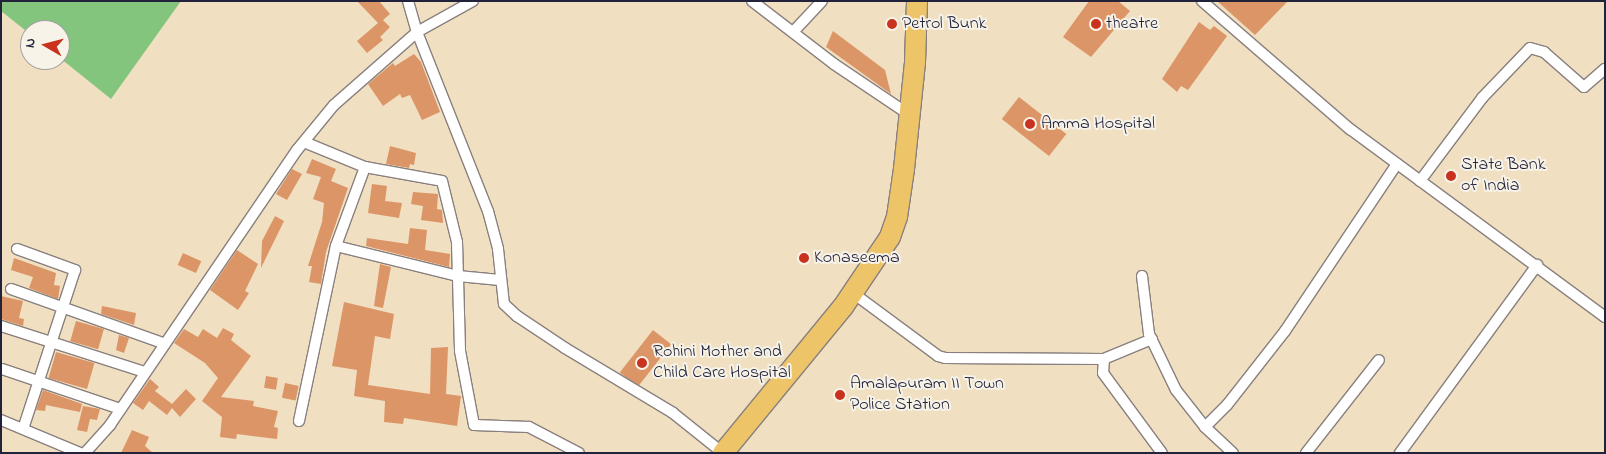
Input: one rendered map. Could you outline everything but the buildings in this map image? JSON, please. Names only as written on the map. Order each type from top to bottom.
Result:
[{"type":"highway","points":[[723,453],[853,293],[890,237],[897,216],[910,115],[918,1]]},
{"type":"street","points":[[408,1],[417,32],[488,211],[498,249],[504,304],[517,316],[674,413],[723,453]]},
{"type":"street","points":[[85,453],[120,409],[163,343],[304,142],[334,105],[417,32],[474,1]]},
{"type":"street","points":[[752,1],[792,32],[910,115]]},
{"type":"street","points":[[792,32],[822,1]]},
{"type":"street","points":[[1202,1],[1350,129],[1537,265],[1605,317]]},
{"type":"street","points":[[1420,180],[1482,98],[1530,48],[1544,52],[1584,87],[1605,69]]},
{"type":"street","points":[[304,142],[365,167],[442,181],[458,242],[460,351],[474,424],[529,427],[580,453]]},
{"type":"street","points":[[1205,426],[1227,405],[1286,331],[1397,164]]},
{"type":"street","points":[[299,421],[336,246],[365,167]]},
{"type":"street","points":[[336,246],[458,276],[500,280]]},
{"type":"street","points":[[17,249],[75,270],[23,429]]},
{"type":"street","points":[[1400,453],[1537,265]]},
{"type":"street","points":[[1142,276],[1152,339],[1176,390],[1205,426],[1233,453]]},
{"type":"street","points":[[11,289],[163,343]]},
{"type":"street","points":[[853,293],[938,356],[945,358],[1104,359],[1152,339]]},
{"type":"street","points":[[1,326],[51,344],[144,372]]},
{"type":"street","points":[[1104,359],[1103,373],[1162,453]]},
{"type":"street","points":[[1306,453],[1379,360]]},
{"type":"street","points":[[2,369],[120,409]]},
{"type":"street","points":[[1,420],[80,453]]},
{"type":"green space","points":[[1,1],[181,1],[111,99],[70,66],[70,20],[20,20],[20,26],[1,11]]},
{"type":"place","name":"Petrol Bunk","points":[[892,24]]},
{"type":"place","name":"theatre","points":[[1096,24]]},
{"type":"place","name":"Amma Hospital","points":[[1030,124]]},
{"type":"place","name":"State Bank of India","points":[[1451,176]]},
{"type":"place","name":"Konaseema","points":[[804,258]]},
{"type":"place","name":"Rohini Mother and Child Care Hospital","points":[[642,363]]},
{"type":"place","name":"Amalapuram II Town Police Station","points":[[840,395]]}]
